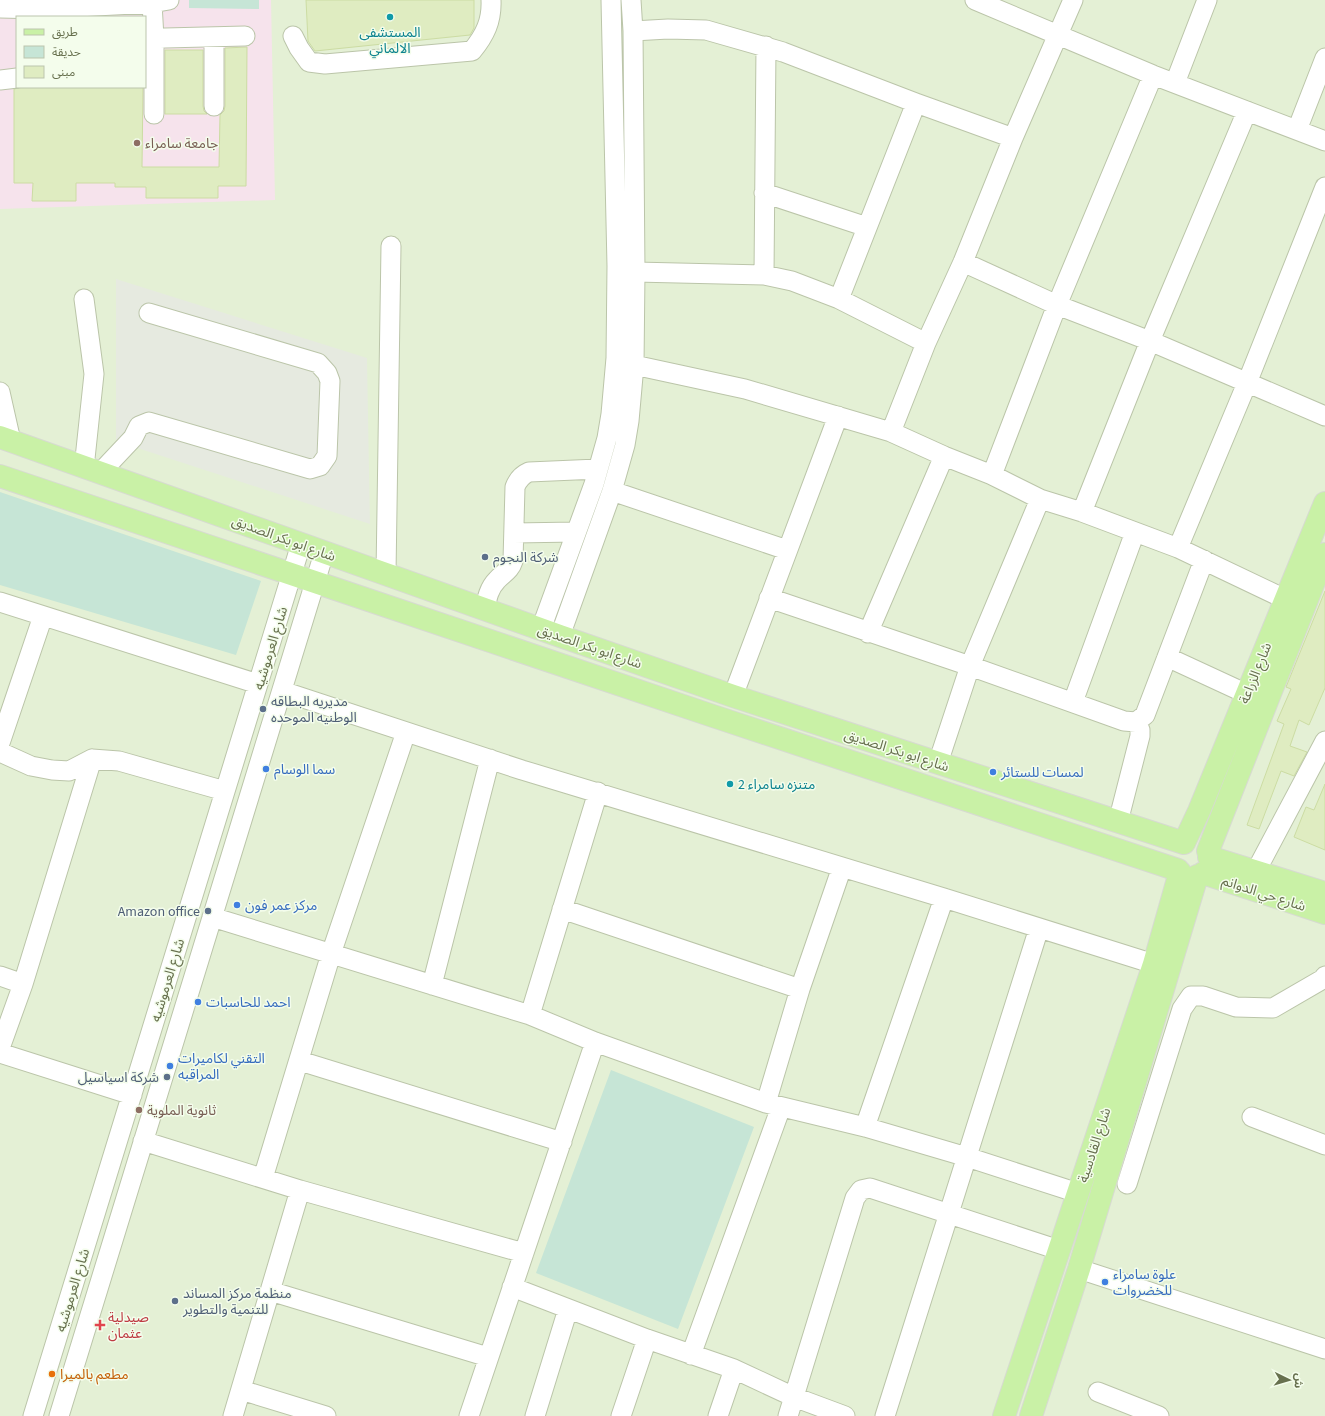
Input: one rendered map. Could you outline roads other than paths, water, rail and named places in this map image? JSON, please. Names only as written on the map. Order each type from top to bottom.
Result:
[{"type":"main road","name":"شارع ابو بكر الصديق","points":[[6,439],[550,633],[733,696],[1184,844]]},
{"type":"main road","name":"شارع ابو بكر الصديق","points":[[0,476],[706,714],[1196,866]]},
{"type":"main road","name":"شارع الزراعة","points":[[1325,503],[1320,528],[1285,599],[1199,811],[1184,844],[1179,847],[1175,857],[1175,862],[1196,866],[1325,554]]},
{"type":"main road","name":"شارع حي الدوانم","points":[[1196,866],[1256,872],[1325,893]]},
{"type":"main road","name":"شارع حي الدوانم","points":[[1196,866],[1325,913]]},
{"type":"main road","name":"شارع القادسية","points":[[1004,1416],[1154,964],[1196,866]]},
{"type":"main road","name":"شارع القادسية","points":[[1031,1416],[1079,1269],[1196,866]]},
{"type":"street","points":[[293,36],[309,62],[325,64],[472,51],[481,40],[488,26],[491,0]]},
{"type":"street","points":[[550,633],[576,532],[594,484],[608,432],[616,358],[617,266],[611,0]]},
{"type":"street","points":[[550,633],[612,490],[625,445],[634,365],[635,272],[632,0]]},
{"type":"street","points":[[975,0],[1153,75],[1325,141]]},
{"type":"street","points":[[891,432],[926,343],[963,262],[1013,138],[1073,0]]},
{"type":"street","points":[[1175,83],[1207,0]]},
{"type":"street","points":[[0,8],[39,5],[161,2],[149,39],[154,114]]},
{"type":"street","points":[[633,31],[668,29],[706,30],[766,46],[1013,138]]},
{"type":"street","points":[[149,39],[245,36]]},
{"type":"street","points":[[214,37],[214,106]]},
{"type":"street","points":[[764,275],[766,46]]},
{"type":"street","points":[[1297,130],[1325,58]]},
{"type":"street","points":[[992,475],[1057,305],[1153,75]]},
{"type":"street","points":[[0,80],[16,78]]},
{"type":"street","points":[[839,299],[916,103]]},
{"type":"street","points":[[1082,512],[1150,341],[1247,111]]},
{"type":"street","points":[[1178,548],[1247,383],[1325,187]]},
{"type":"street","points":[[764,193],[867,228]]},
{"type":"street","points":[[386,574],[391,246]]},
{"type":"street","points":[[963,262],[1057,305],[1150,341],[1325,416]]},
{"type":"street","points":[[635,272],[764,275],[792,281],[839,299],[926,343]]},
{"type":"street","points":[[84,299],[94,374],[92,470]]},
{"type":"street","points":[[92,470],[133,438],[139,426],[149,422],[310,469],[320,466],[327,456],[330,381],[327,373],[318,363],[149,312]]},
{"type":"street","points":[[634,365],[745,388],[891,432],[944,456],[992,475],[1040,498],[1178,548],[1285,599]]},
{"type":"street","points":[[0,392],[6,439]]},
{"type":"street","points":[[733,696],[838,416]]},
{"type":"street","points":[[868,632],[944,456]]},
{"type":"street","points":[[485,609],[487,597],[493,586],[501,576],[509,571],[512,566],[515,487],[518,480],[529,472],[598,469]]},
{"type":"street","points":[[612,490],[787,550]]},
{"type":"street","points":[[938,763],[970,666],[1040,498]]},
{"type":"street","points":[[514,533],[576,532]]},
{"type":"street","points":[[1073,702],[1135,532]]},
{"type":"street","name":"شارع العرموشيه","points":[[33,1416],[301,544]]},
{"type":"street","name":"شارع العرموشيه","points":[[59,1416],[324,553]]},
{"type":"street","points":[[769,598],[970,666],[1124,721],[1136,722],[1145,715],[1204,560]]},
{"type":"street","points":[[0,602],[258,684]]},
{"type":"street","points":[[0,743],[43,616]]},
{"type":"street","points":[[1167,658],[1247,694]]},
{"type":"street","points":[[282,691],[490,759],[1154,964]]},
{"type":"street","points":[[1118,822],[1140,736],[1140,730],[1136,722]]},
{"type":"street","points":[[263,1178],[300,1061],[331,954],[406,732]]},
{"type":"street","points":[[1256,872],[1324,747]]},
{"type":"street","points":[[0,752],[31,766],[52,770],[69,771],[92,759],[120,761],[225,791]]},
{"type":"street","points":[[0,1048],[23,984],[92,759]]},
{"type":"street","points":[[432,985],[490,759]]},
{"type":"street","points":[[530,1015],[598,792]]},
{"type":"street","points":[[691,1354],[774,1105],[800,989],[842,867]]},
{"type":"street","points":[[866,1127],[944,898]]},
{"type":"street","points":[[562,909],[800,989]]},
{"type":"street","points":[[212,917],[530,1015],[595,1042],[774,1105],[866,1127],[967,1157],[1078,1193]]},
{"type":"street","points":[[885,1416],[1039,928]]},
{"type":"street","points":[[0,976],[23,984]]},
{"type":"street","points":[[1127,1184],[1182,1009],[1191,996],[1203,996],[1236,1007],[1273,1008],[1325,976]]},
{"type":"street","points":[[469,1416],[595,1042]]},
{"type":"street","points":[[145,1053],[168,1062]]},
{"type":"street","points":[[0,1054],[132,1095]]},
{"type":"street","points":[[300,1061],[562,1142]]},
{"type":"street","points":[[1252,1117],[1325,1146]]},
{"type":"street","points":[[143,1142],[300,1190],[524,1253]]},
{"type":"street","points":[[788,1416],[855,1198],[862,1190],[870,1188],[1059,1250]]},
{"type":"street","points":[[233,1416],[300,1190]]},
{"type":"street","points":[[1079,1269],[1325,1349]]},
{"type":"street","points":[[512,1287],[647,1339],[734,1369],[794,1397],[845,1416]]},
{"type":"street","points":[[270,1291],[488,1357]]},
{"type":"street","points":[[534,1416],[568,1309]]},
{"type":"street","points":[[621,1416],[647,1339]]},
{"type":"street","points":[[718,1416],[734,1369]]},
{"type":"street","points":[[241,1390],[326,1416]]},
{"type":"street","points":[[1098,1392],[1159,1416]]},
{"type":"place","name":"المستشفى الالماني","points":[[390,17]]},
{"type":"place","name":"جامعة سامراء","points":[[137,143]]},
{"type":"place","name":"شركة النجوم","points":[[485,557]]},
{"type":"place","name":"مديريه البطاقه الوطنيه الموحده","points":[[263,709]]},
{"type":"place","name":"سما الوسام","points":[[266,769]]},
{"type":"place","name":"لمسات للستائر","points":[[993,772]]},
{"type":"place","name":"متنزه سامراء 2","points":[[730,784]]},
{"type":"place","name":"مركز عمر فون","points":[[237,905]]},
{"type":"place","name":"Amazon office","points":[[208,911]]},
{"type":"place","name":"احمد للحاسبات","points":[[198,1002]]},
{"type":"place","name":"التقني لكاميرات المراقبه","points":[[170,1066]]},
{"type":"place","name":"شركة اسياسيل","points":[[167,1077]]},
{"type":"place","name":"ثانوية الملوية","points":[[139,1110]]},
{"type":"place","name":"علوة سامراء للخضروات","points":[[1105,1282]]},
{"type":"place","name":"منظمة مركز المساند للتنمية والتطوير","points":[[175,1301]]},
{"type":"place","name":"صيدلية عثمان","points":[[100,1325]]},
{"type":"place","name":"مطعم بالميرا","points":[[52,1374]]}]
